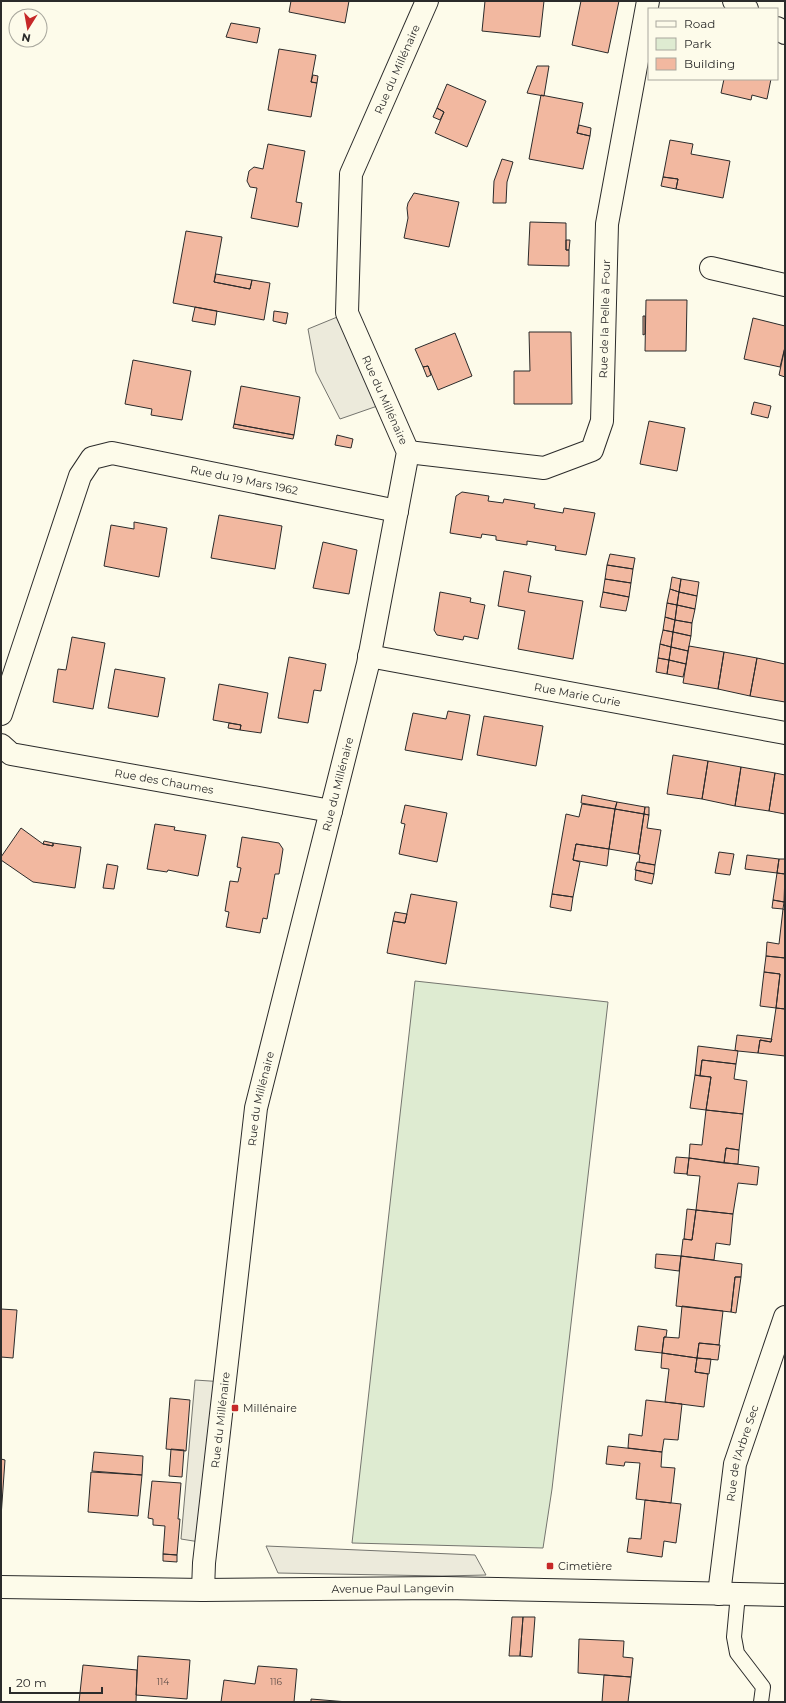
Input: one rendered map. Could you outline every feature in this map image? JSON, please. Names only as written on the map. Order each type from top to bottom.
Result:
[{"type":"street","name":"Rue du Millénaire","points":[[203,1590],[205,1556],[256,1108],[369,656],[408,452],[347,313],[352,174],[427,1]]},
{"type":"street","name":"Rue de la Pelle à Four","points":[[408,452],[544,468],[592,450],[602,421],[607,224],[648,1]]},
{"type":"street","points":[[734,1],[745,8]]},
{"type":"street","points":[[711,268],[785,285]]},
{"type":"street","name":"Rue du 19 Mars 1962","points":[[1,714],[80,476],[92,458],[112,453],[397,511]]},
{"type":"street","name":"Rue Marie Curie","points":[[369,656],[785,733]]},
{"type":"street","name":"Rue des Chaumes","points":[[1,745],[11,754],[331,811]]},
{"type":"street","name":"Rue de l'Arbre Sec","points":[[729,1594],[735,1464],[785,1317]]},
{"type":"street","name":"Avenue Paul Langevin","points":[[1,1587],[203,1590],[444,1588],[785,1595]]},
{"type":"lane","points":[[729,1594],[737,1652],[763,1687],[761,1702]]},
{"type":"green space","points":[[415,981],[608,1002],[552,1489],[543,1548],[352,1543]]},
{"type":"shaded area","points":[[347,313],[386,403],[340,419],[316,372],[308,329]]},
{"type":"shaded area","points":[[195,1380],[225,1382],[206,1543],[181,1539]]},
{"type":"shaded area","points":[[266,1546],[475,1555],[486,1575],[442,1576],[278,1573]]},
{"type":"building","points":[[291,1],[349,1],[345,23],[289,12]]},
{"type":"building","points":[[485,1],[544,1],[540,37],[482,31]]},
{"type":"building","points":[[581,1],[619,1],[608,53],[572,45]]},
{"type":"building","points":[[231,23],[260,28],[257,43],[226,37]]},
{"type":"building","points":[[279,49],[316,55],[311,82],[317,83],[311,117],[268,110]]},
{"type":"building","points":[[537,66],[549,66],[544,96],[527,93]]},
{"type":"building","points":[[313,75],[318,76],[317,83],[311,82]]},
{"type":"building","points":[[724,80],[771,80],[767,99],[752,95],[751,100],[721,93]]},
{"type":"building","points":[[447,84],[486,101],[467,147],[435,133],[444,112],[437,108]]},
{"type":"building","points":[[541,95],[583,103],[577,133],[590,136],[583,169],[529,159]]},
{"type":"building","points":[[437,108],[444,112],[440,120],[433,117]]},
{"type":"building","points":[[579,125],[591,128],[590,136],[577,133]]},
{"type":"building","points":[[670,140],[693,144],[691,154],[730,161],[723,198],[676,189],[678,179],[663,177]]},
{"type":"building","points":[[268,144],[305,151],[296,202],[302,203],[298,227],[251,218],[257,188],[250,187],[247,181],[249,171],[254,167],[263,169]]},
{"type":"building","points":[[502,159],[513,162],[507,182],[506,203],[493,203],[494,181]]},
{"type":"building","points":[[663,177],[678,179],[676,189],[661,186]]},
{"type":"building","points":[[414,193],[459,202],[449,247],[404,238],[408,218],[408,203]]},
{"type":"building","points":[[530,222],[566,223],[566,250],[569,250],[569,266],[528,265]]},
{"type":"building","points":[[186,231],[222,237],[214,282],[250,289],[252,280],[270,283],[264,320],[173,303]]},
{"type":"building","points":[[566,240],[570,240],[569,250],[566,250]]},
{"type":"building","points":[[216,274],[252,280],[250,289],[214,282]]},
{"type":"building","points":[[646,300],[687,300],[686,351],[645,351]]},
{"type":"building","points":[[195,307],[217,311],[215,325],[192,321]]},
{"type":"building","points":[[274,311],[288,313],[286,324],[273,321]]},
{"type":"building","points":[[643,316],[645,316],[645,334],[643,335]]},
{"type":"building","points":[[753,318],[785,326],[785,347],[780,367],[744,359]]},
{"type":"building","points":[[529,332],[571,332],[572,404],[514,404],[514,371],[530,371]]},
{"type":"building","points":[[455,333],[472,376],[438,390],[428,366],[423,367],[415,349]]},
{"type":"building","points":[[785,347],[785,377],[779,375]]},
{"type":"building","points":[[133,360],[191,371],[182,420],[151,415],[152,409],[125,404]]},
{"type":"building","points":[[428,366],[431,375],[427,377],[423,367]]},
{"type":"building","points":[[241,386],[300,397],[294,435],[234,424]]},
{"type":"building","points":[[754,402],[771,406],[768,418],[751,414]]},
{"type":"building","points":[[649,421],[685,428],[677,471],[640,464]]},
{"type":"building","points":[[234,424],[294,435],[293,439],[233,428]]},
{"type":"building","points":[[337,435],[353,439],[351,448],[335,445]]},
{"type":"building","points":[[462,492],[489,496],[488,501],[503,503],[504,499],[535,504],[534,508],[563,513],[564,508],[595,513],[586,555],[555,550],[556,546],[527,541],[527,545],[496,540],[496,536],[482,534],[481,538],[450,533],[456,496]]},
{"type":"building","points":[[219,515],[282,526],[275,569],[211,558]]},
{"type":"building","points":[[134,522],[167,528],[159,577],[104,566],[111,525],[134,529]]},
{"type":"building","points":[[323,542],[357,550],[349,594],[313,588]]},
{"type":"building","points":[[610,554],[635,558],[633,569],[607,565]]},
{"type":"building","points":[[607,565],[633,569],[631,583],[605,579]]},
{"type":"building","points":[[504,571],[531,576],[528,592],[583,601],[573,659],[518,649],[525,611],[498,606]]},
{"type":"building","points":[[672,577],[681,579],[679,592],[670,589]]},
{"type":"building","points":[[605,579],[631,583],[629,597],[603,592]]},
{"type":"building","points":[[681,579],[699,582],[697,596],[679,592]]},
{"type":"building","points":[[670,589],[679,592],[677,605],[667,603]]},
{"type":"building","points":[[440,592],[471,598],[470,602],[485,605],[478,639],[464,636],[463,640],[437,635],[434,630]]},
{"type":"building","points":[[603,592],[629,597],[626,611],[600,607]]},
{"type":"building","points":[[679,592],[697,596],[695,609],[677,605]]},
{"type":"building","points":[[667,603],[677,605],[675,620],[665,617]]},
{"type":"building","points":[[677,605],[695,609],[692,623],[675,620]]},
{"type":"building","points":[[665,617],[675,620],[673,632],[663,630]]},
{"type":"building","points":[[675,620],[692,623],[691,636],[673,632]]},
{"type":"building","points":[[663,630],[673,632],[671,647],[660,644]]},
{"type":"building","points":[[673,632],[691,636],[688,651],[671,647]]},
{"type":"building","points":[[72,637],[105,643],[93,709],[53,702],[58,669],[66,670]]},
{"type":"building","points":[[660,644],[671,647],[669,660],[658,658]]},
{"type":"building","points":[[689,646],[724,652],[718,689],[683,683]]},
{"type":"building","points":[[671,647],[688,651],[686,664],[669,660]]},
{"type":"building","points":[[724,652],[757,658],[750,696],[718,689]]},
{"type":"building","points":[[289,657],[326,664],[321,691],[314,690],[308,723],[278,718]]},
{"type":"building","points":[[658,658],[669,660],[667,674],[656,672]]},
{"type":"building","points":[[757,658],[785,664],[785,702],[750,696]]},
{"type":"building","points":[[669,660],[686,664],[683,677],[667,674]]},
{"type":"building","points":[[115,669],[165,678],[158,717],[108,708]]},
{"type":"building","points":[[219,684],[268,693],[261,733],[240,730],[241,725],[213,720]]},
{"type":"building","points":[[448,711],[470,715],[462,760],[405,750],[413,713],[446,719]]},
{"type":"building","points":[[484,716],[543,726],[536,766],[477,755]]},
{"type":"building","points":[[229,723],[241,725],[240,730],[228,728]]},
{"type":"building","points":[[673,755],[708,761],[702,799],[667,794]]},
{"type":"building","points":[[708,761],[741,767],[735,806],[702,799]]},
{"type":"building","points":[[741,767],[775,773],[769,811],[735,806]]},
{"type":"building","points":[[775,773],[785,775],[785,814],[769,811]]},
{"type":"building","points":[[582,795],[617,802],[615,809],[581,803]]},
{"type":"building","points":[[617,802],[645,807],[644,814],[615,809]]},
{"type":"building","points":[[582,804],[615,809],[609,849],[576,844],[573,860],[580,862],[573,897],[552,894],[566,814],[579,817]]},
{"type":"building","points":[[405,805],[447,813],[437,862],[399,854],[405,824],[401,823]]},
{"type":"building","points":[[645,807],[649,807],[649,815],[644,814]]},
{"type":"building","points":[[615,809],[644,814],[638,854],[609,849]]},
{"type":"building","points":[[644,814],[649,815],[647,828],[661,830],[655,865],[639,862],[640,855],[638,854]]},
{"type":"building","points":[[155,824],[175,827],[174,830],[206,835],[198,876],[168,870],[167,872],[147,869]]},
{"type":"building","points":[[21,828],[43,844],[53,846],[53,843],[81,847],[75,888],[33,882],[1,860],[1,857]]},
{"type":"building","points":[[242,837],[279,843],[283,849],[279,874],[275,874],[267,919],[263,918],[260,933],[226,927],[229,912],[225,911],[230,881],[238,882],[241,868],[237,867]]},
{"type":"building","points":[[44,841],[53,843],[53,846],[43,844]]},
{"type":"building","points":[[576,844],[609,849],[607,866],[573,860]]},
{"type":"building","points":[[719,852],[734,854],[730,875],[715,873]]},
{"type":"building","points":[[747,855],[779,859],[777,873],[745,869]]},
{"type":"building","points":[[779,859],[785,859],[785,874],[777,873]]},
{"type":"building","points":[[637,862],[655,865],[654,874],[635,870]]},
{"type":"building","points":[[107,864],[118,866],[114,889],[103,888]]},
{"type":"building","points":[[636,870],[654,874],[652,884],[635,880]]},
{"type":"building","points":[[777,873],[785,874],[784,902],[773,900]]},
{"type":"building","points":[[411,894],[457,902],[446,964],[387,953],[393,921],[405,923]]},
{"type":"building","points":[[552,894],[573,897],[571,911],[550,907]]},
{"type":"building","points":[[773,900],[784,902],[783,909],[772,908]]},
{"type":"building","points":[[783,909],[785,910],[785,958],[766,956],[767,942],[779,944]]},
{"type":"building","points":[[395,912],[407,914],[405,923],[393,921]]},
{"type":"building","points":[[766,956],[785,958],[785,1009],[776,1008],[780,974],[764,972]]},
{"type":"building","points":[[764,972],[780,974],[776,1008],[760,1006]]},
{"type":"building","points":[[776,1008],[785,1009],[785,1056],[758,1053],[760,1040],[771,1042]]},
{"type":"building","points":[[737,1035],[772,1039],[771,1042],[760,1040],[758,1053],[738,1051],[735,1050]]},
{"type":"building","points":[[698,1046],[738,1051],[736,1064],[702,1060],[700,1076],[695,1075]]},
{"type":"building","points":[[702,1060],[736,1064],[734,1079],[747,1081],[743,1114],[706,1110],[711,1077],[700,1076]]},
{"type":"building","points":[[695,1075],[711,1077],[706,1110],[690,1108]]},
{"type":"building","points":[[706,1110],[743,1114],[739,1150],[726,1148],[724,1163],[689,1158],[690,1144],[702,1145]]},
{"type":"building","points":[[726,1148],[739,1150],[738,1164],[724,1163]]},
{"type":"building","points":[[676,1157],[689,1158],[687,1174],[674,1173]]},
{"type":"building","points":[[689,1158],[759,1167],[757,1185],[738,1183],[733,1214],[696,1210],[700,1176],[687,1175]]},
{"type":"building","points":[[687,1209],[696,1210],[692,1240],[684,1239]]},
{"type":"building","points":[[696,1210],[733,1214],[730,1245],[716,1243],[714,1260],[681,1256],[683,1239],[692,1240]]},
{"type":"building","points":[[656,1254],[681,1256],[679,1271],[655,1268]]},
{"type":"building","points":[[681,1256],[742,1264],[741,1277],[735,1277],[731,1312],[676,1306]]},
{"type":"building","points":[[735,1277],[741,1277],[736,1313],[731,1312]]},
{"type":"building","points":[[682,1306],[723,1311],[719,1345],[699,1343],[697,1358],[662,1353],[664,1337],[679,1338]]},
{"type":"building","points":[[1,1309],[17,1310],[13,1358],[1,1357]]},
{"type":"building","points":[[638,1326],[667,1330],[666,1337],[664,1337],[662,1353],[635,1350]]},
{"type":"building","points":[[699,1343],[720,1345],[718,1360],[697,1358]]},
{"type":"building","points":[[662,1353],[697,1358],[695,1372],[708,1374],[704,1407],[665,1402],[669,1369],[661,1368]]},
{"type":"building","points":[[697,1358],[711,1359],[709,1374],[695,1372]]},
{"type":"building","points":[[170,1398],[190,1400],[186,1451],[166,1449]]},
{"type":"building","points":[[646,1400],[682,1404],[678,1440],[664,1439],[662,1452],[628,1448],[629,1434],[642,1436]]},
{"type":"building","points":[[608,1446],[662,1452],[661,1467],[675,1468],[671,1503],[636,1499],[640,1463],[625,1462],[624,1466],[606,1464]]},
{"type":"building","points":[[171,1449],[184,1450],[182,1477],[169,1476]]},
{"type":"building","points":[[94,1452],[143,1456],[142,1475],[92,1471]]},
{"type":"building","points":[[1,1459],[5,1460],[1,1517]]},
{"type":"building","points":[[91,1472],[142,1475],[138,1516],[88,1512]]},
{"type":"building","points":[[152,1481],[181,1483],[177,1555],[163,1554],[165,1526],[153,1525],[153,1519],[148,1518]]},
{"type":"building","points":[[645,1500],[681,1504],[676,1543],[664,1541],[662,1557],[627,1552],[629,1538],[641,1539]]},
{"type":"building","points":[[163,1554],[177,1555],[177,1562],[163,1561]]},
{"type":"building","points":[[512,1617],[523,1617],[520,1656],[509,1656]]},
{"type":"building","points":[[523,1617],[535,1617],[532,1657],[520,1656]]},
{"type":"building","points":[[579,1639],[624,1641],[623,1657],[633,1658],[631,1677],[578,1673]]},
{"type":"building","points":[[138,1656],[190,1660],[187,1699],[136,1695]]},
{"type":"building","points":[[83,1665],[137,1670],[136,1702],[79,1702]]},
{"type":"building","points":[[258,1666],[297,1669],[294,1702],[221,1702],[224,1680],[255,1684]]},
{"type":"building","points":[[604,1675],[631,1677],[628,1702],[602,1702]]},
{"type":"building","points":[[311,1699],[348,1702],[311,1702]]},
{"type":"place","name":"Millénaire","points":[[235,1408]]},
{"type":"place","name":"Cimetière","points":[[550,1566]]}]
